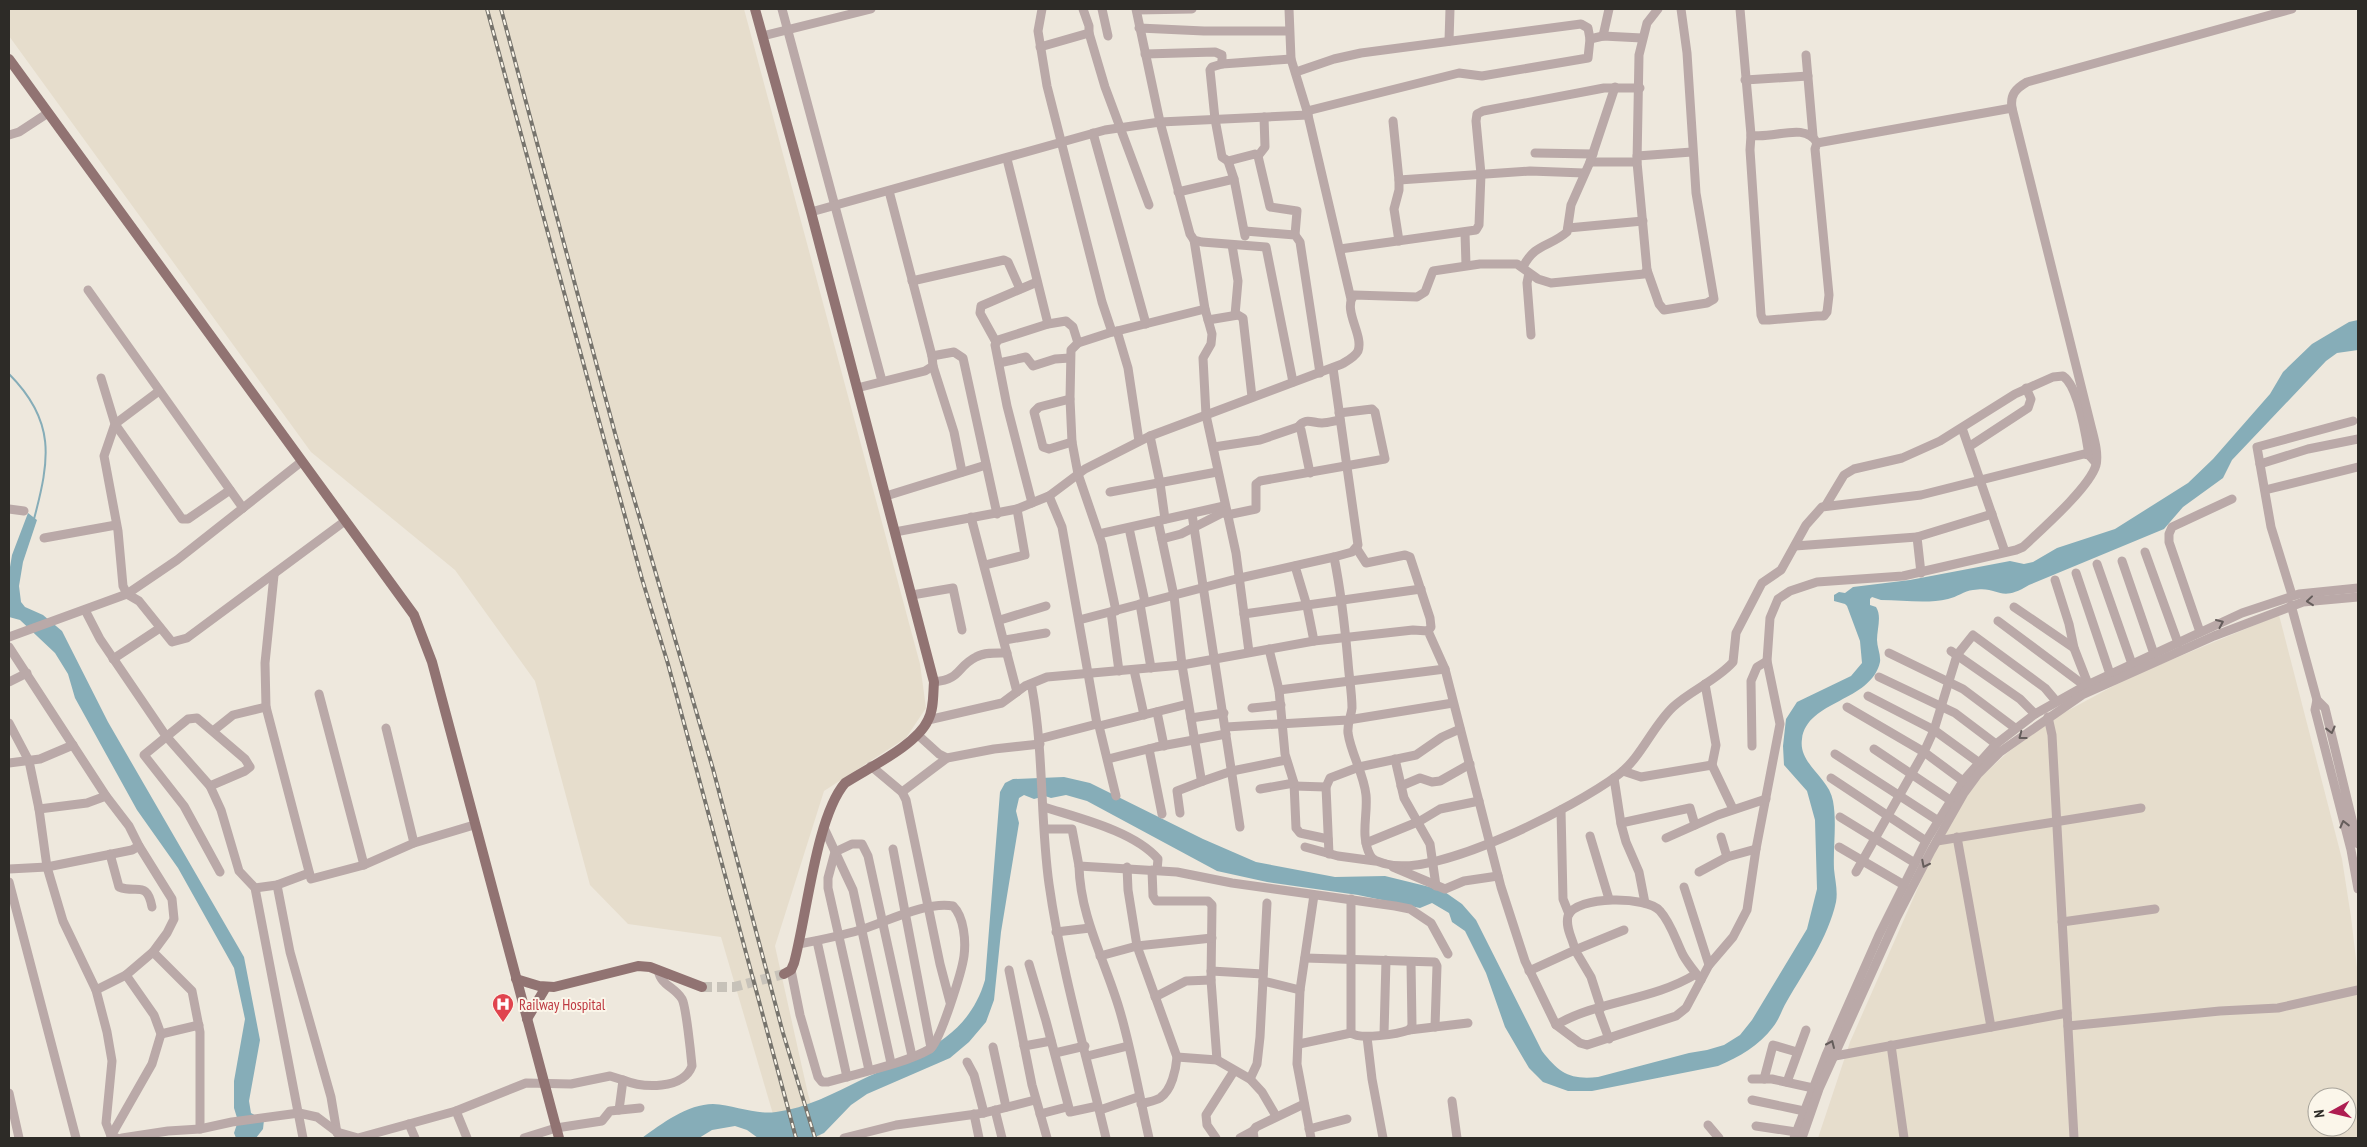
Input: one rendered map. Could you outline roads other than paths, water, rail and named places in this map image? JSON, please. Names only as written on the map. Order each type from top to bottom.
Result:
[{"type":"main road","points":[[755,9],[812,212],[934,682],[932,710],[928,720],[918,734],[845,783],[837,792],[824,828],[799,944],[788,972]]},
{"type":"main road","points":[[9,60],[301,462],[404,599],[424,638],[557,1133]]},
{"type":"main road","points":[[516,979],[546,987],[625,967],[638,966],[658,970],[702,987]]},
{"type":"main road","points":[[526,1019],[546,987]]},
{"type":"street","points":[[782,9],[882,381]]},
{"type":"street","points":[[763,36],[841,13],[872,9]]},
{"type":"street","points":[[1042,9],[1038,31],[1047,86],[1063,142],[1102,302],[1128,368],[1139,441]]},
{"type":"street","points":[[1083,9],[1120,128],[1149,205]]},
{"type":"street","points":[[1102,9],[1108,36]]},
{"type":"street","points":[[1192,9],[1137,10],[1160,122],[1187,226],[1194,240],[1212,340],[1203,358],[1206,415],[1240,578],[1249,652]]},
{"type":"street","points":[[895,532],[1017,509],[1049,496],[1078,474],[1139,441],[1333,368],[1355,355],[1358,349],[1351,299],[1322,183],[1308,113],[1291,59],[1289,9]]},
{"type":"street","points":[[1449,41],[1450,9]]},
{"type":"street","points":[[1603,36],[1609,9]]},
{"type":"street","points":[[1658,9],[1647,23],[1639,55],[1640,88],[1637,159],[1647,270],[1659,304],[1664,310],[1707,303],[1714,299],[1701,231],[1692,152],[1687,53],[1681,9]]},
{"type":"street","points":[[1740,9],[1751,135],[1750,150],[1761,315],[1763,320],[1824,316],[1827,312],[1829,295],[1806,55]]},
{"type":"street","points":[[1428,631],[1445,669],[1498,876],[1529,970],[1556,1024],[1580,1043],[1595,1044],[1681,1013],[1686,1008],[1699,977],[1743,922],[1750,896],[1756,849],[1780,724],[1767,661],[1770,618],[1778,599],[1790,591],[1817,582],[1921,573],[2023,547],[2083,486],[2091,475],[2096,462],[2090,422],[2012,108],[2012,95],[2018,87],[2027,82],[2292,9]]},
{"type":"street","points":[[812,212],[1007,159],[1092,133],[1160,122],[1308,113],[1460,72],[1482,76],[1588,58],[1590,39],[1588,28],[1580,24],[1361,54],[1334,59],[1296,72]]},
{"type":"street","points":[[1140,28],[1204,31],[1289,31]]},
{"type":"street","points":[[1040,47],[1089,33]]},
{"type":"street","points":[[1590,39],[1603,36],[1642,38]]},
{"type":"street","points":[[1145,54],[1215,52],[1222,55],[1222,64]]},
{"type":"street","points":[[1246,245],[1245,231],[1234,179],[1228,161],[1222,157],[1215,119],[1210,70],[1212,67],[1222,64],[1291,59]]},
{"type":"street","points":[[1745,80],[1808,76]]},
{"type":"street","points":[[1340,249],[1473,232],[1479,225],[1481,174],[1477,114],[1483,111],[1615,87],[1640,88]]},
{"type":"street","points":[[1531,335],[1526,270],[1529,255],[1536,249],[1564,235],[1568,228],[1571,205],[1591,158],[1615,87]]},
{"type":"street","points":[[1751,135],[1804,132],[1815,140],[2012,108]]},
{"type":"street","points":[[9,135],[18,132],[48,113]]},
{"type":"street","points":[[1258,156],[1265,147],[1264,117]]},
{"type":"street","points":[[1393,121],[1399,180],[1399,190],[1394,209],[1399,241]]},
{"type":"street","points":[[1092,133],[1146,324]]},
{"type":"street","points":[[1535,153],[1591,158],[1637,159],[1692,152]]},
{"type":"street","points":[[1228,161],[1255,154],[1258,156]]},
{"type":"street","points":[[1258,156],[1270,206],[1297,211],[1295,235],[1300,242],[1304,262],[1320,373]]},
{"type":"street","points":[[1007,159],[1048,324]]},
{"type":"street","points":[[1399,180],[1545,170],[1584,172]]},
{"type":"street","points":[[1178,192],[1234,179]]},
{"type":"street","points":[[889,191],[933,366],[954,432],[962,472]]},
{"type":"street","points":[[1568,228],[1643,221]]},
{"type":"street","points":[[1245,231],[1295,235]]},
{"type":"street","points":[[1465,233],[1466,265]]},
{"type":"street","points":[[1194,240],[1266,247],[1293,382]]},
{"type":"street","points":[[1232,245],[1238,281],[1235,315]]},
{"type":"street","points":[[912,281],[1004,260],[1008,262],[1020,289]]},
{"type":"street","points":[[1351,299],[1359,294],[1417,297],[1425,292],[1433,271],[1466,265],[1502,263],[1526,270],[1538,279],[1562,284],[1639,275],[1647,270]]},
{"type":"street","points":[[1032,503],[995,349],[996,342],[980,308],[1038,282]]},
{"type":"street","points":[[88,290],[243,508]]},
{"type":"street","points":[[1118,672],[1113,611],[1099,534],[1078,474],[1072,442],[1070,399],[1071,350],[1078,343],[1205,309]]},
{"type":"street","points":[[1208,320],[1235,315],[1240,315],[1243,318],[1252,398]]},
{"type":"street","points":[[996,342],[1048,324],[1066,322],[1070,323],[1078,343]]},
{"type":"street","points":[[932,356],[954,352],[963,358],[998,514]]},
{"type":"street","points":[[999,363],[1026,357],[1033,366],[1055,359],[1070,358]]},
{"type":"street","points":[[858,388],[925,371],[933,366]]},
{"type":"street","points":[[1333,368],[1358,545],[1356,549]]},
{"type":"street","points":[[1826,505],[1844,475],[1854,469],[1902,458],[1962,428],[2026,388],[2053,377],[2063,376],[2067,379],[2082,420],[2089,455],[2096,462]]},
{"type":"street","points":[[101,378],[115,424],[182,520],[188,519],[230,490]]},
{"type":"street","points":[[1970,446],[2028,408],[2031,399],[2026,388]]},
{"type":"street","points":[[160,391],[115,424],[104,456],[124,586],[127,594],[139,600],[172,642],[187,638],[345,521]]},
{"type":"street","points":[[1070,399],[1039,407],[1034,412],[1043,447],[1049,448],[1072,442]]},
{"type":"street","points":[[1099,534],[1192,514],[1256,508],[1257,482],[1382,460],[1385,455],[1375,412],[1372,409],[1323,423],[1304,422],[1298,427],[1260,440],[1214,447]]},
{"type":"street","points":[[2353,421],[2257,447],[2271,527],[2292,600],[2317,700],[2315,710],[2351,850],[2358,889]]},
{"type":"street","points":[[1298,427],[1301,430],[1310,473]]},
{"type":"street","points":[[1962,428],[1970,446],[2005,552]]},
{"type":"street","points":[[1150,436],[1160,483],[1162,539],[1174,596],[1188,704],[1201,778],[1203,780]]},
{"type":"street","points":[[2260,464],[2308,449],[2358,439]]},
{"type":"street","points":[[1389,865],[1406,866],[1433,861],[1490,843],[1561,810],[1623,771],[1672,707],[1733,662],[1736,633],[1762,583],[1781,570],[1818,509],[1826,505],[1902,499],[1981,481],[2066,458],[2089,455]]},
{"type":"street","points":[[10,637],[127,594],[177,560],[301,462]]},
{"type":"street","points":[[886,496],[986,465]]},
{"type":"street","points":[[2265,490],[2358,468]]},
{"type":"street","points":[[1110,492],[1217,472]]},
{"type":"street","points":[[1049,496],[1062,527],[1087,674],[1116,796]]},
{"type":"street","points":[[2200,632],[2169,542],[2169,534],[2172,527],[2232,499]]},
{"type":"street","points":[[9,509],[24,511]]},
{"type":"street","points":[[984,565],[1025,555],[1017,509]]},
{"type":"street","points":[[1162,539],[1176,536],[1226,511]]},
{"type":"street","points":[[1192,514],[1240,827]]},
{"type":"street","points":[[1794,546],[1917,537],[1992,514]]},
{"type":"street","points":[[971,517],[1000,620],[1017,692]]},
{"type":"street","points":[[44,538],[116,525]]},
{"type":"street","points":[[1130,528],[1143,603],[1151,668]]},
{"type":"street","points":[[1917,537],[1921,573]]},
{"type":"street","points":[[1079,620],[1240,578],[1334,557],[1356,549]]},
{"type":"street","points":[[1356,549],[1366,563],[1408,555],[1430,618],[1431,627],[1428,631]]},
{"type":"street","points":[[2145,552],[2178,642]]},
{"type":"street","points":[[1334,557],[1342,599],[1350,683],[1352,708],[1348,720],[1349,739],[1366,793],[1366,843],[1370,855],[1375,861]]},
{"type":"street","points":[[2122,562],[2154,654]]},
{"type":"street","points":[[2097,564],[2132,664]]},
{"type":"street","points":[[1295,566],[1307,606],[1314,641]]},
{"type":"street","points":[[2076,573],[2110,674]]},
{"type":"street","points":[[274,575],[265,663],[266,707],[311,879],[364,865],[414,842],[474,825]]},
{"type":"street","points":[[2055,580],[2069,624],[2074,648],[2087,685]]},
{"type":"street","points":[[912,595],[953,588],[962,630]]},
{"type":"street","points":[[1244,614],[1421,588]]},
{"type":"street","points":[[1797,1136],[1813,1088],[1879,936],[1926,841],[1937,820],[1963,781],[1996,744],[2035,714],[2087,685],[2242,613],[2292,600],[2358,588]]},
{"type":"street","points":[[1797,1136],[1897,917],[1937,841],[1964,794],[1978,774],[2000,752],[2048,716],[2082,695],[2292,600],[2303,602],[2358,597]]},
{"type":"street","points":[[1000,620],[1046,606]]},
{"type":"street","points":[[2014,607],[2074,648]]},
{"type":"street","points":[[85,610],[113,658],[166,736],[210,786],[221,810],[239,871],[255,888],[304,1138]]},
{"type":"street","points":[[1998,621],[2087,685]]},
{"type":"street","points":[[113,658],[160,628]]},
{"type":"street","points":[[928,720],[1002,703],[1038,679],[1182,664],[1314,641],[1413,630],[1428,631]]},
{"type":"street","points":[[1004,640],[1046,633]]},
{"type":"street","points":[[1856,872],[1898,795],[1912,774],[1934,730],[1954,653],[1973,635],[2045,688],[2056,702]]},
{"type":"street","points":[[9,647],[106,796],[129,826],[138,846],[172,898],[174,919],[167,933],[152,952],[126,975],[96,990]]},
{"type":"street","points":[[1269,649],[1279,690],[1286,760],[1294,784],[1297,831],[1328,839]]},
{"type":"street","points":[[934,682],[952,679],[974,658],[980,655],[1008,653]]},
{"type":"street","points":[[1889,653],[1963,689],[2015,728]]},
{"type":"street","points":[[1954,653],[2020,699],[2035,714]]},
{"type":"street","points":[[1752,746],[1751,681],[1757,668],[1767,661]]},
{"type":"street","points":[[1279,690],[1350,683],[1445,669]]},
{"type":"street","points":[[1134,670],[1144,715]]},
{"type":"street","points":[[9,682],[27,673]]},
{"type":"street","points":[[1878,677],[1942,705],[1972,724],[1996,744]]},
{"type":"street","points":[[1705,684],[1716,744],[1712,765],[1733,810]]},
{"type":"street","points":[[1029,685],[1032,688],[1040,741],[1048,871],[1056,932],[1106,1138]]},
{"type":"street","points":[[319,694],[364,865]]},
{"type":"street","points":[[1868,696],[1934,730],[1978,762]]},
{"type":"street","points":[[2317,700],[2325,708],[2358,844]]},
{"type":"street","points":[[1108,759],[1149,748],[1195,741],[1226,731],[1282,724],[1348,720],[1453,703]]},
{"type":"street","points":[[902,792],[947,758],[1040,741],[1063,732],[1188,704]]},
{"type":"street","points":[[1252,708],[1281,705]]},
{"type":"street","points":[[212,731],[233,715],[266,707]]},
{"type":"street","points":[[1847,707],[1924,752],[1963,781]]},
{"type":"street","points":[[1157,712],[1164,746]]},
{"type":"street","points":[[1191,718],[1224,713]]},
{"type":"street","points":[[2048,716],[2052,735],[2074,1138]]},
{"type":"street","points":[[210,786],[250,767],[245,759],[197,718],[188,719],[144,755],[184,806],[220,872]]},
{"type":"street","points":[[9,723],[29,761],[39,809],[46,867],[63,921],[96,990],[112,1061],[106,1123],[114,1137]]},
{"type":"street","points":[[386,728],[414,842]]},
{"type":"street","points":[[1329,854],[1326,787],[1330,778],[1358,767],[1416,755],[1442,737],[1460,729]]},
{"type":"street","points":[[918,734],[939,754],[947,758]]},
{"type":"street","points":[[9,763],[29,761],[53,755],[73,745]]},
{"type":"street","points":[[1149,748],[1162,814]]},
{"type":"street","points":[[1874,749],[1950,800]]},
{"type":"street","points":[[1834,754],[1937,820]]},
{"type":"street","points":[[1395,759],[1400,786],[1408,807],[1430,844],[1436,886]]},
{"type":"street","points":[[1180,814],[1178,791],[1203,780],[1232,771],[1286,760]]},
{"type":"street","points":[[1400,786],[1420,778],[1432,782],[1440,781],[1470,764]]},
{"type":"street","points":[[1623,771],[1641,778],[1712,765]]},
{"type":"street","points":[[870,766],[902,792],[906,800],[950,1002]]},
{"type":"street","points":[[1614,778],[1621,823],[1626,842],[1639,872],[1645,903]]},
{"type":"street","points":[[1830,778],[1886,817],[1926,841]]},
{"type":"street","points":[[1260,789],[1294,784],[1326,787]]},
{"type":"street","points":[[39,809],[87,803],[106,796]]},
{"type":"street","points":[[1666,838],[1733,810],[1766,799]]},
{"type":"street","points":[[1366,843],[1418,822],[1440,809],[1479,801]]},
{"type":"street","points":[[1044,806],[1101,826],[1134,841],[1155,856],[1158,862],[1154,870],[1153,896],[1156,901],[1211,902],[1211,976],[1217,1060]]},
{"type":"street","points":[[1621,823],[1690,808],[1696,825]]},
{"type":"street","points":[[1937,841],[2056,820],[2141,808]]},
{"type":"street","points":[[1561,810],[1563,899],[1569,914],[1568,925],[1575,950],[1591,977],[1609,1039]]},
{"type":"street","points":[[1840,817],[1915,863]]},
{"type":"street","points":[[824,828],[853,890],[891,1063]]},
{"type":"street","points":[[1045,829],[1072,830],[1081,888],[1090,928],[1119,1009],[1149,1138]]},
{"type":"street","points":[[1590,836],[1609,899]]},
{"type":"street","points":[[1721,837],[1727,857]]},
{"type":"street","points":[[1957,837],[1990,1027]]},
{"type":"street","points":[[869,1070],[828,888],[830,864],[835,852],[852,844],[862,844],[865,849],[884,922],[912,1056]]},
{"type":"street","points":[[9,869],[46,867],[132,850],[138,846]]},
{"type":"street","points":[[1839,847],[1904,885]]},
{"type":"street","points":[[1305,848],[1389,865],[1444,889],[1464,881],[1498,876]]},
{"type":"street","points":[[892,849],[931,1048]]},
{"type":"street","points":[[1699,872],[1727,857],[1756,849]]},
{"type":"street","points":[[110,854],[119,887],[144,890],[150,897],[152,907]]},
{"type":"street","points":[[1079,866],[1127,867],[1154,870],[1395,906],[1422,915],[1439,935],[1448,954]]},
{"type":"street","points":[[1028,964],[1055,1053],[1067,1107],[1070,1112],[1140,1100],[1155,1100],[1164,1094],[1174,1075],[1177,1057],[1137,946],[1128,890],[1127,867]]},
{"type":"street","points":[[255,888],[277,885],[309,873]]},
{"type":"street","points":[[9,882],[76,1138]]},
{"type":"street","points":[[277,885],[290,952],[331,1097],[338,1135]]},
{"type":"street","points":[[1684,888],[1710,965]]},
{"type":"street","points":[[1314,895],[1300,990],[1298,1073],[1310,1134],[1347,1119]]},
{"type":"street","points":[[1351,899],[1351,1033]]},
{"type":"street","points":[[1569,914],[1585,904],[1609,899],[1645,903],[1659,909],[1686,961],[1699,977]]},
{"type":"street","points":[[1250,1079],[1257,1064],[1267,903]]},
{"type":"street","points":[[788,972],[818,1077],[822,1082],[828,1082],[891,1063],[931,1048],[939,1034],[964,956],[961,917],[953,906],[938,905],[840,936],[799,944]]},
{"type":"street","points":[[2062,922],[2155,909]]},
{"type":"street","points":[[1056,932],[1090,928]]},
{"type":"street","points":[[1529,970],[1624,930]]},
{"type":"street","points":[[1100,956],[1137,946],[1212,938]]},
{"type":"street","points":[[817,941],[847,1077]]},
{"type":"street","points":[[152,952],[192,992],[199,1025],[200,1129]]},
{"type":"street","points":[[1305,958],[1431,961],[1436,966],[1435,1027]]},
{"type":"street","points":[[1384,1034],[1386,960]]},
{"type":"street","points":[[1409,1030],[1412,1026],[1410,962]]},
{"type":"street","points":[[122,1138],[168,1135],[232,1122],[299,1112],[318,1117],[338,1135],[358,1138],[456,1111],[526,1083],[572,1084],[610,1076],[643,1086],[680,1080],[689,1072],[692,1066],[686,1009],[677,993],[661,981],[658,970]]},
{"type":"street","points":[[1009,970],[1035,1100],[1047,1138]]},
{"type":"street","points":[[114,1137],[152,1064],[161,1034],[154,1015],[126,975]]},
{"type":"street","points":[[1155,997],[1186,981],[1211,976],[1263,977],[1300,990]]},
{"type":"street","points":[[1556,1024],[1600,1008],[1670,989],[1699,977]]},
{"type":"street","points":[[2068,1026],[2220,1011],[2278,1008],[2358,990]]},
{"type":"street","points":[[1835,1056],[2067,1013]]},
{"type":"street","points":[[1298,1044],[1351,1033],[1355,1036],[1367,1037],[1468,1023]]},
{"type":"street","points":[[161,1034],[199,1025]]},
{"type":"street","points":[[1787,1082],[1806,1030]]},
{"type":"street","points":[[1367,1037],[1372,1079],[1383,1138]]},
{"type":"street","points":[[1024,1046],[1051,1041]]},
{"type":"street","points":[[1764,1078],[1773,1045],[1797,1052]]},
{"type":"street","points":[[1891,1045],[1904,1138]]},
{"type":"street","points":[[1055,1053],[1085,1046]]},
{"type":"street","points":[[1087,1056],[1128,1046]]},
{"type":"street","points":[[993,1047],[1006,1107]]},
{"type":"street","points":[[1177,1057],[1217,1060],[1250,1079],[1262,1092],[1276,1116]]},
{"type":"street","points":[[967,1062],[974,1075],[984,1113]]},
{"type":"street","points":[[1216,1138],[1207,1126],[1206,1115],[1234,1071]]},
{"type":"street","points":[[1752,1079],[1764,1078],[1813,1088]]},
{"type":"street","points":[[619,1110],[623,1080]]},
{"type":"street","points":[[9,1093],[20,1138]]},
{"type":"street","points":[[844,1138],[858,1137],[896,1125],[984,1113],[1035,1100]]},
{"type":"street","points":[[1752,1100],[1804,1111]]},
{"type":"street","points":[[1452,1101],[1458,1138]]},
{"type":"street","points":[[1240,1138],[1254,1135],[1256,1127],[1304,1104]]},
{"type":"street","points":[[1040,1114],[1067,1107]]},
{"type":"street","points":[[524,1138],[557,1133],[602,1121],[606,1113],[640,1108]]},
{"type":"street","points":[[995,1110],[1002,1138]]},
{"type":"street","points":[[456,1111],[467,1138]]},
{"type":"street","points":[[974,1114],[979,1138]]},
{"type":"street","points":[[409,1124],[415,1138]]},
{"type":"street","points":[[1708,1125],[1719,1138]]},
{"type":"street","points":[[1756,1126],[1797,1136]]},
{"type":"water","points":[[2358,320],[2358,350],[2337,353],[2326,361],[2232,460],[2223,478],[2183,507],[2164,529],[2011,593],[2005,594],[1982,589],[1948,599],[1932,601],[1881,600],[1872,597],[1870,599],[1870,605],[1876,607],[1879,618],[1877,640],[1880,662],[1874,675],[1853,694],[1815,716],[1806,726],[1802,739],[1802,748],[1805,756],[1826,785],[1833,801],[1835,818],[1834,869],[1837,894],[1828,928],[1775,1024],[1755,1045],[1726,1063],[1592,1091],[1568,1091],[1543,1082],[1529,1068],[1505,1027],[1486,973],[1465,931],[1452,922],[1449,913],[1432,903],[1420,908],[1358,895],[1267,882],[1217,871],[1087,801],[1066,795],[1051,798],[1045,796],[1034,799],[1024,795],[1019,798],[1016,811],[1019,823],[1001,932],[994,1000],[986,1022],[969,1042],[950,1058],[867,1094],[851,1105],[824,1133],[813,1138],[758,1138],[747,1130],[735,1126],[712,1130],[699,1138],[642,1138],[675,1116],[694,1107],[713,1104],[768,1113],[809,1104],[900,1063],[936,1044],[952,1033],[977,1001],[985,980],[1000,792],[1005,783],[1013,779],[1064,777],[1090,783],[1203,839],[1256,862],[1335,877],[1385,876],[1442,890],[1462,904],[1476,920],[1542,1051],[1560,1070],[1572,1076],[1598,1077],[1724,1045],[1740,1035],[1752,1020],[1807,929],[1817,889],[1815,820],[1807,791],[1784,765],[1783,746],[1786,719],[1797,702],[1851,676],[1862,663],[1860,641],[1847,606],[1834,601],[1834,595],[1839,592],[1845,593],[1853,587],[1910,580],[2010,561],[2024,564],[2033,562],[2057,548],[2115,529],[2188,483],[2213,459],[2270,394],[2283,372],[2312,344],[2349,322]]},
{"type":"water","points":[[28,513],[37,520],[23,562],[19,586],[21,602],[25,607],[43,615],[62,631],[108,722],[244,957],[260,1040],[249,1101],[251,1113],[264,1120],[263,1129],[256,1138],[236,1138],[234,1133],[238,1121],[234,1108],[234,1081],[245,1019],[234,968],[178,868],[137,810],[75,698],[68,674],[55,653],[20,620],[9,617],[9,573],[12,555]]},
{"type":"waterway","points":[[9,374],[24,391],[35,408],[42,425],[45,442],[46,459],[34,519]]},
{"type":"tunnel","points":[[702,987],[734,987],[784,974]]},
{"type":"railway","points":[[487,9],[642,579],[668,664],[796,1138]]},
{"type":"railway","points":[[501,9],[616,437],[713,769],[783,1033],[815,1138]]},
{"type":"place","name":"Railway Hospital","points":[[503,1023]]}]
